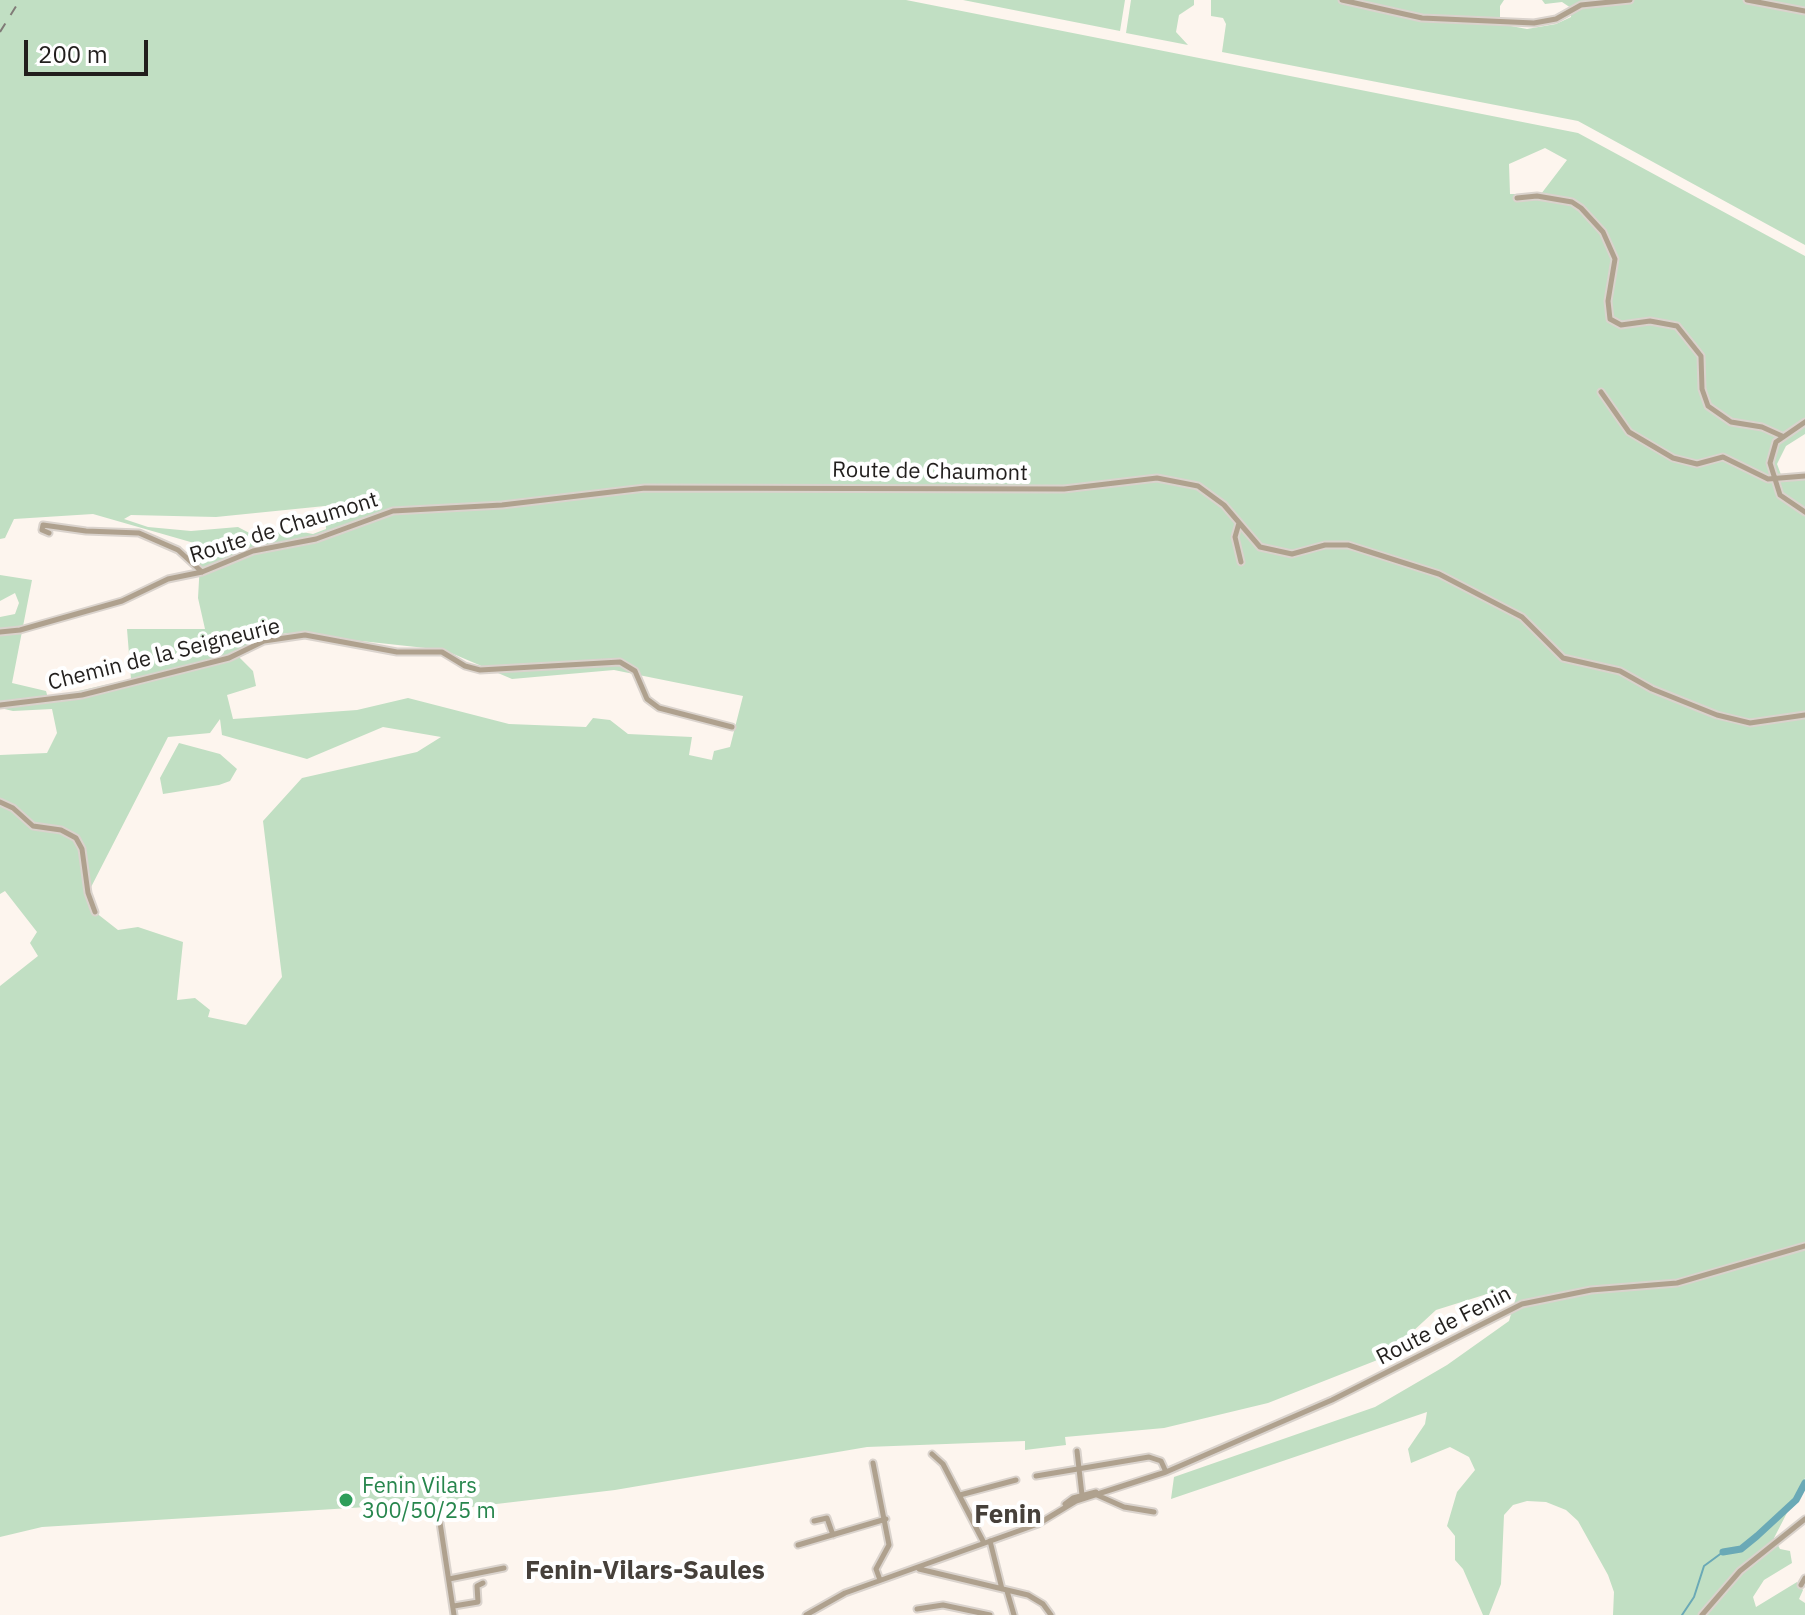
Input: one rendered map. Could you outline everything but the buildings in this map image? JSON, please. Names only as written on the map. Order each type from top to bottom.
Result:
[{"type":"street","points":[[1342,0],[1422,18],[1534,23],[1556,19],[1581,5],[1630,0]]},
{"type":"street","points":[[1747,0],[1805,11]]},
{"type":"street","points":[[1517,198],[1537,196],[1572,202],[1597,224],[1616,264],[1608,312],[1615,323],[1625,326],[1663,321],[1683,331],[1701,356],[1703,396],[1717,413],[1731,422],[1762,427],[1782,436]]},
{"type":"street","points":[[1601,392],[1629,432],[1661,452],[1691,464],[1723,457],[1772,479],[1805,476]]},
{"type":"street","points":[[1805,422],[1782,436],[1770,455],[1772,479],[1783,498],[1805,512]]},
{"type":"street","name":"Route de Chaumont","points":[[0,632],[20,630],[122,601],[168,579],[202,572],[253,551],[316,539],[393,511],[502,505],[645,488],[1064,489],[1157,478],[1198,486],[1240,522],[1256,545],[1266,550],[1292,554],[1325,545],[1348,545],[1439,574],[1528,621],[1563,658],[1620,671],[1652,689],[1717,715],[1750,723],[1805,715]]},
{"type":"street","points":[[1240,522],[1235,537],[1241,562]]},
{"type":"street","points":[[49,533],[42,530],[43,525],[86,531],[139,533],[178,550],[202,572]]},
{"type":"street","name":"Chemin de la Seigneurie","points":[[0,705],[82,695],[229,658],[264,641],[305,635],[397,652],[442,652],[480,670],[620,662],[635,671],[647,699],[659,708],[732,727]]},
{"type":"street","points":[[0,802],[13,808],[33,826],[65,831],[81,845],[95,912]]},
{"type":"street","name":"Route de Fenin","points":[[1105,1492],[1166,1472],[1332,1400],[1530,1301],[1591,1290],[1677,1283],[1805,1246]]},
{"type":"street","points":[[1077,1451],[1082,1495]]},
{"type":"street","points":[[932,1454],[987,1542],[1014,1615]]},
{"type":"street","points":[[1036,1476],[1152,1457],[1161,1461],[1166,1472]]},
{"type":"street","points":[[873,1463],[889,1545],[876,1569],[880,1580]]},
{"type":"street","points":[[960,1495],[1016,1480]]},
{"type":"street","points":[[1062,1510],[1070,1500],[1105,1492]]},
{"type":"street","points":[[806,1615],[825,1603],[880,1580],[1038,1524],[1105,1492]]},
{"type":"street","points":[[1096,1495],[1124,1507],[1154,1512]]},
{"type":"street","points":[[439,1516],[454,1615]]},
{"type":"street","points":[[814,1521],[827,1518],[833,1535]]},
{"type":"street","points":[[798,1545],[886,1519]]},
{"type":"street","points":[[1702,1615],[1740,1571],[1805,1519]]},
{"type":"street","points":[[934,1563],[934,1572]]},
{"type":"street","points":[[449,1579],[504,1568]]},
{"type":"street","points":[[917,1569],[1034,1598],[1051,1615]]},
{"type":"street","points":[[1801,1585],[1805,1578]]},
{"type":"street","points":[[454,1606],[478,1602],[477,1586],[483,1583]]},
{"type":"street","points":[[917,1609],[943,1605],[990,1615]]},
{"type":"green space","points":[[0,0],[906,0],[1578,133],[1805,256],[1805,434],[1786,446],[1777,464],[1783,480],[1805,478],[1805,1478],[1774,1538],[1780,1549],[1790,1551],[1792,1563],[1764,1580],[1753,1597],[1756,1607],[1797,1582],[1803,1590],[1799,1599],[1805,1603],[1805,1615],[1613,1615],[1614,1592],[1608,1575],[1578,1521],[1566,1510],[1546,1502],[1527,1501],[1513,1505],[1504,1515],[1501,1584],[1489,1615],[1483,1615],[1463,1569],[1455,1560],[1455,1536],[1447,1526],[1457,1492],[1475,1470],[1469,1457],[1450,1447],[1411,1463],[1408,1449],[1425,1424],[1427,1412],[1171,1499],[1174,1477],[1375,1407],[1447,1365],[1509,1321],[1517,1294],[1503,1289],[1436,1310],[1385,1357],[1268,1403],[1164,1428],[1065,1437],[1066,1445],[1025,1450],[1025,1441],[867,1447],[615,1490],[454,1509],[448,1502],[42,1527],[0,1537],[0,986],[38,956],[30,943],[37,932],[5,891],[0,894],[0,755],[47,753],[57,733],[52,709],[13,711],[0,708],[0,617],[15,614],[19,603],[15,593],[0,601],[0,575],[32,580],[12,683],[46,691],[48,698],[131,679],[127,629],[205,629],[198,598],[201,545],[93,514],[14,519],[5,538],[0,539]],"holes":[[[1545,148],[1567,160],[1541,194],[1510,194],[1509,164]],[[325,506],[326,529],[313,534],[286,529],[263,530],[255,536],[238,527],[191,531],[148,527],[124,519],[131,515],[216,517]],[[287,633],[444,650],[512,679],[614,670],[743,696],[730,747],[714,751],[712,760],[689,755],[692,737],[628,734],[610,720],[593,718],[586,727],[509,724],[408,698],[357,710],[233,719],[227,695],[256,686],[253,671],[239,657],[249,653],[260,639]],[[220,719],[222,735],[307,759],[383,727],[441,737],[417,752],[302,778],[263,821],[282,977],[246,1025],[208,1017],[210,1010],[195,998],[177,1000],[183,942],[138,927],[118,930],[95,912],[88,893],[168,737],[210,733]]]},
{"type":"green space","points":[[963,0],[1125,0],[1120,31]]},
{"type":"green space","points":[[1131,0],[1194,0],[1194,5],[1179,15],[1176,32],[1188,45],[1126,33]]},
{"type":"green space","points":[[1211,0],[1504,0],[1500,6],[1500,24],[1527,29],[1556,24],[1571,17],[1571,8],[1562,2],[1545,4],[1542,0],[1805,0],[1805,245],[1578,121],[1222,52],[1226,24],[1223,18],[1211,16]]},
{"type":"green space","points":[[179,743],[220,754],[237,769],[230,781],[163,794],[160,778]]},
{"type":"waterway","points":[[1723,1552],[1741,1549],[1757,1536],[1796,1500],[1805,1483]]},
{"type":"waterway","points":[[1682,1615],[1694,1597],[1704,1566],[1723,1552]]},
{"type":"railway","points":[[0,32],[20,0]]},
{"type":"place","name":"Fenin Vilars 300/50/25 m","points":[[346,1500]]},
{"type":"district","name":"Fenin","points":[[1008,1515]]},
{"type":"district","name":"Fenin-Vilars-Saules","points":[[645,1571]]}]
